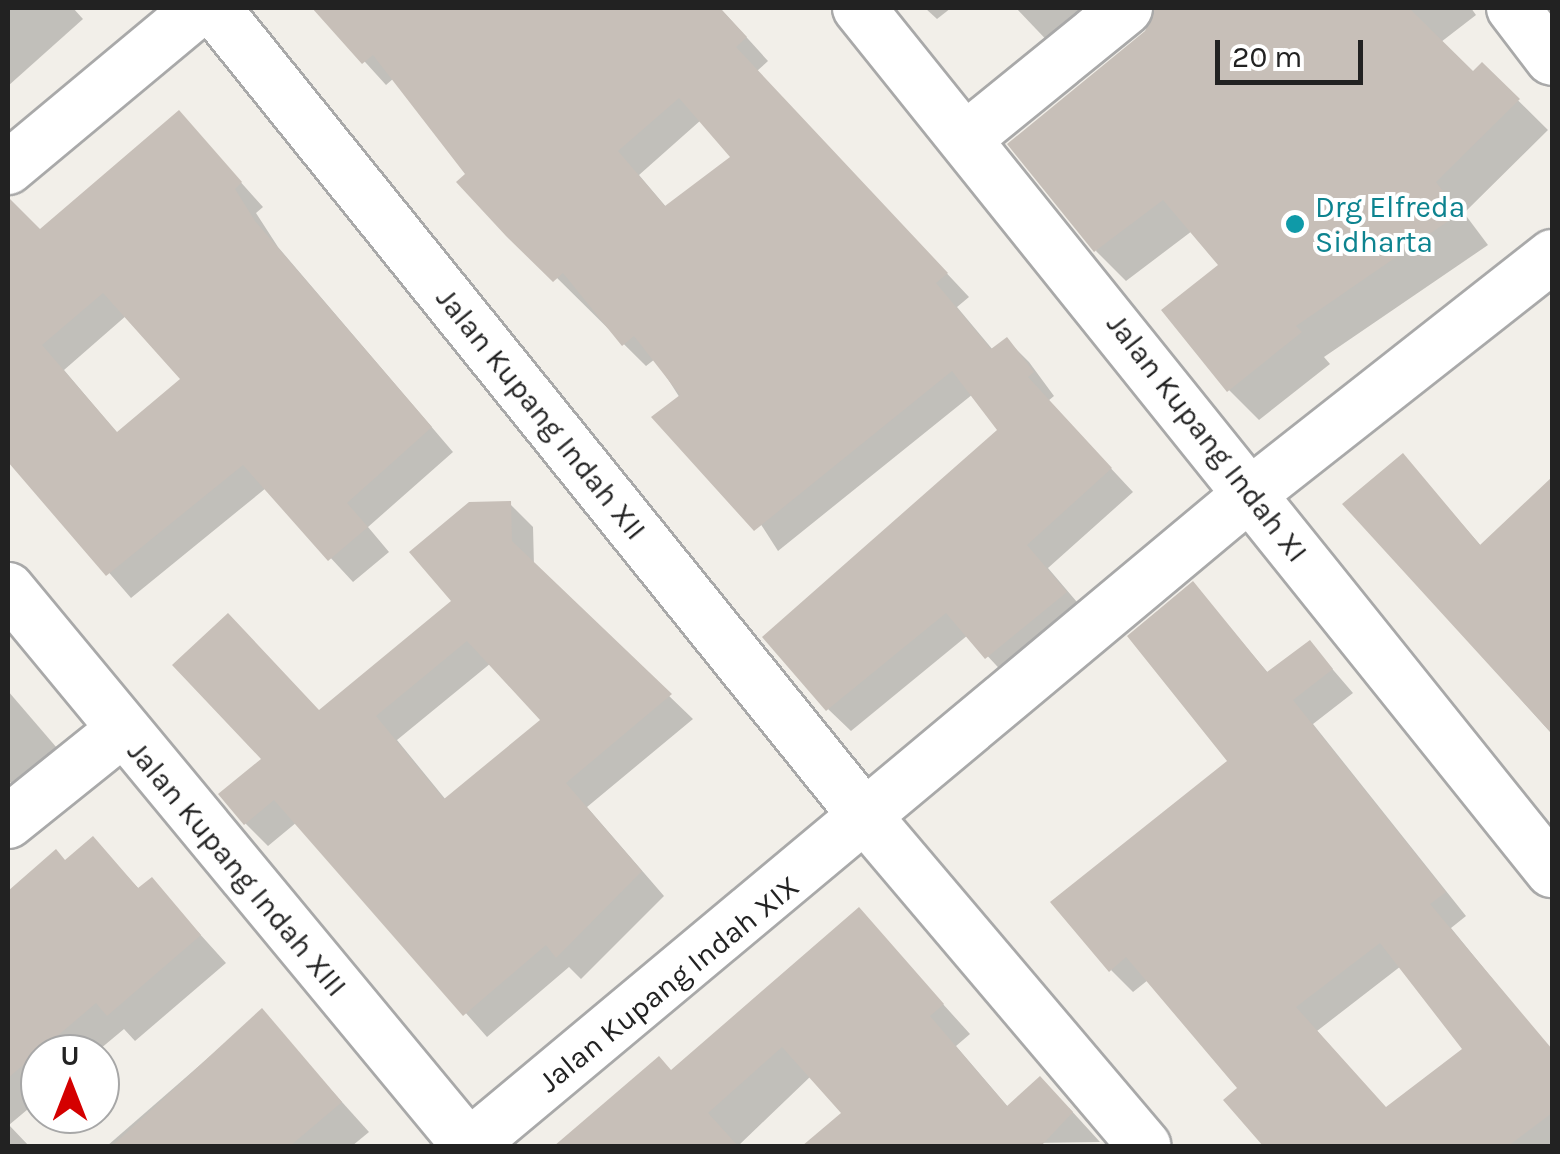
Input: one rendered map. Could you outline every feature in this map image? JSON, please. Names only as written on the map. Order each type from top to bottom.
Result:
[{"type":"street","points":[[8,168],[200,8]]},
{"type":"street","name":"Jalan Kupang Indah XII","points":[[214,8],[869,821],[1145,1146]]},
{"type":"street","name":"Jalan Kupang Indah XI","points":[[859,8],[970,135],[1250,494],[1552,871]]},
{"type":"street","points":[[970,135],[1126,8]]},
{"type":"street","points":[[1513,8],[1552,59]]},
{"type":"street","points":[[869,821],[1250,494],[1552,256]]},
{"type":"street","name":"Jalan Kupang Indah XIII","points":[[8,589],[121,731],[469,1146]]},
{"type":"street","points":[[8,822],[121,731]]},
{"type":"street","name":"Jalan Kupang Indah XIX","points":[[469,1146],[869,821]]},
{"type":"building","points":[[312,8],[720,8],[747,37],[736,47],[948,273],[936,283],[991,349],[1007,337],[1034,372],[1028,377],[1112,468],[1027,545],[1067,592],[985,659],[946,613],[826,711],[762,637],[997,430],[952,371],[754,531],[651,417],[680,395],[634,336],[622,346],[563,273],[553,282],[506,236],[456,182],[465,174],[373,55],[362,64]],"holes":[[[679,98],[730,157],[665,206],[618,151]]]},
{"type":"building","points":[[1155,8],[1409,8],[1473,71],[1482,62],[1520,99],[1436,182],[1460,213],[1296,326],[1302,332],[1227,392],[1161,310],[1218,265],[1163,200],[1094,252],[1007,144],[1145,31]]},
{"type":"building","points":[[179,110],[242,182],[235,189],[255,221],[432,427],[347,503],[368,527],[328,561],[243,465],[106,576],[8,462],[8,197],[40,229]],"holes":[[[103,293],[180,379],[117,432],[42,345]]]},
{"type":"building","points":[[1403,453],[1480,545],[1552,477],[1552,734],[1342,504]]},
{"type":"building","points":[[511,501],[512,541],[672,694],[566,783],[642,871],[556,958],[546,945],[463,1016],[274,800],[244,825],[218,794],[261,759],[172,665],[228,613],[319,710],[451,601],[409,552],[469,502]],"holes":[[[467,641],[540,720],[444,799],[376,716]]]},
{"type":"building","points":[[1193,581],[1267,672],[1310,640],[1333,669],[1293,700],[1446,892],[1430,904],[1552,1049],[1552,1113],[1508,1146],[1263,1146],[1223,1100],[1237,1088],[1126,957],[1109,972],[1050,902],[1227,761],[1127,636]],"holes":[[[1380,943],[1462,1049],[1386,1107],[1296,1007]]]},
{"type":"building","points":[[93,836],[138,888],[152,877],[201,935],[107,1016],[96,1003],[60,1034],[20,1034],[20,1068],[8,1078],[8,891],[56,849],[65,860]]},
{"type":"building","points":[[859,907],[944,1004],[930,1016],[1007,1106],[1040,1076],[1073,1112],[1041,1146],[802,1146],[841,1113],[782,1047],[708,1113],[738,1146],[554,1146],[659,1056],[671,1070]]},
{"type":"building","points":[[262,1008],[342,1102],[290,1146],[112,1146]]},
{"type":"place","name":"Drg Elfreda Sidharta","points":[[1295,224]]}]
